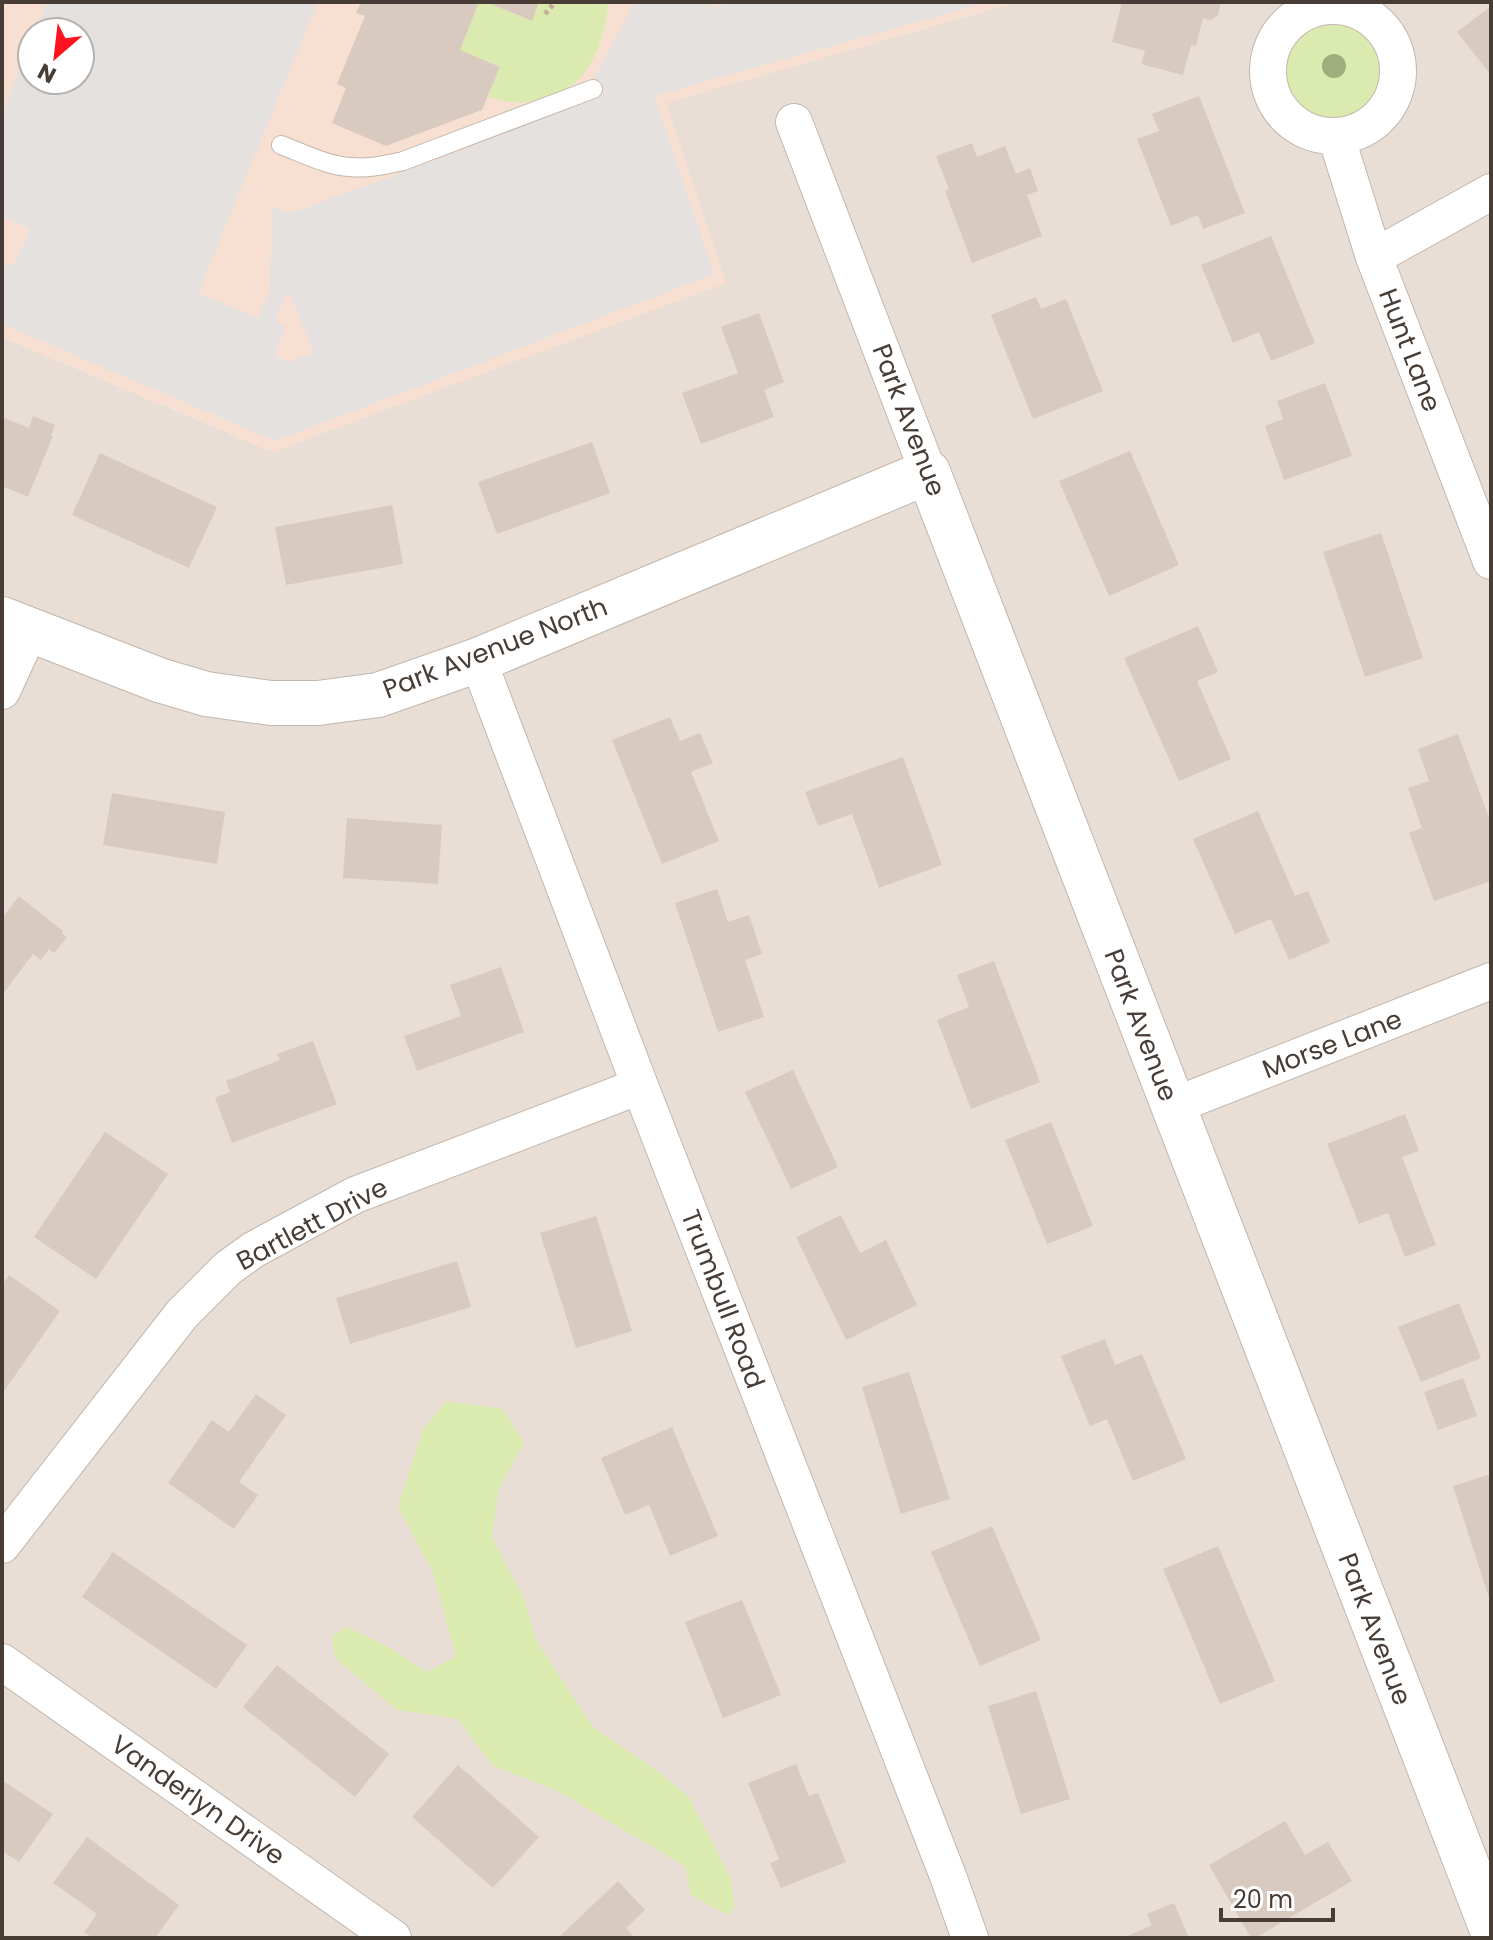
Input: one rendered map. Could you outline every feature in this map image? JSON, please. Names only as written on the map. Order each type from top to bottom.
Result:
[{"type":"street","name":"Park Avenue","points":[[794,122],[1491,1927]]},
{"type":"street","name":"Hunt Lane","points":[[1336,136],[1374,257],[1491,561]]},
{"type":"street","points":[[1374,257],[1491,192]]},
{"type":"street","name":"Park Avenue North","points":[[16,625],[159,680],[206,694],[271,703],[318,703],[378,695],[478,660],[928,472]]},
{"type":"street","points":[[2,691],[16,625]]},
{"type":"street","name":"Trumbull Road","points":[[478,660],[970,1938]]},
{"type":"street","name":"Morse Lane","points":[[1173,1106],[1491,981]]},
{"type":"street","name":"Bartlett Drive","points":[[2,1545],[182,1314],[228,1268],[253,1250],[355,1195],[640,1086]]},
{"type":"street","name":"Vanderlyn Drive","points":[[2,1662],[393,1938]]},
{"type":"lane","points":[[281,145],[339,165],[376,167],[403,161],[593,89]]},
{"type":"path","points":[[545,14],[555,2]]},
{"type":"shaded area","points":[[2,2],[1017,2],[666,103],[726,283],[273,452],[2,337]]},
{"type":"shaded area","points":[[47,2],[318,2],[198,293],[258,318],[270,289],[272,206],[288,212],[303,209],[473,146],[583,97],[635,2],[710,2],[712,7],[734,2],[988,2],[654,96],[715,274],[275,441],[2,324],[2,263],[14,265],[30,229],[2,217],[2,114],[16,79],[16,96],[96,96],[96,16],[41,16]],"holes":[[[288,290],[314,353],[291,362],[275,356],[286,327],[275,321]]]},
{"type":"shaded area","points":[[1017,2],[1491,2],[1491,1938],[2,1938],[2,337],[273,452],[665,103]]},
{"type":"green space","points":[[479,2],[486,2],[531,21],[539,2],[608,2],[599,45],[589,66],[576,82],[554,95],[537,100],[506,102],[488,97],[500,67],[460,50]]},
{"type":"green space","points":[[1333,6],[1358,11],[1379,25],[1393,46],[1398,71],[1393,96],[1379,117],[1358,131],[1333,136],[1308,131],[1287,117],[1273,96],[1268,71],[1273,46],[1287,25],[1308,11]]},
{"type":"green space","points":[[447,1401],[503,1409],[524,1443],[499,1489],[492,1537],[525,1601],[536,1640],[593,1727],[689,1797],[731,1879],[735,1906],[728,1915],[691,1895],[685,1866],[556,1790],[493,1766],[458,1719],[397,1710],[335,1658],[332,1636],[347,1627],[387,1646],[427,1672],[456,1656],[432,1570],[398,1507],[423,1429]]},
{"type":"building","points":[[361,2],[479,2],[460,50],[500,67],[482,110],[386,146],[332,123],[346,88],[337,84],[365,16],[356,13]]},
{"type":"building","points":[[486,2],[539,2],[532,21]]},
{"type":"building","points":[[1122,2],[1218,2],[1220,5],[1218,15],[1211,20],[1203,18],[1196,46],[1191,45],[1183,75],[1141,64],[1145,51],[1112,42]]},
{"type":"building","points":[[1491,6],[1491,75],[1457,32]]},
{"type":"building","points":[[1199,96],[1245,213],[1203,229],[1198,215],[1171,226],[1137,139],[1159,131],[1152,114]]},
{"type":"building","points":[[972,143],[977,157],[1005,146],[1016,174],[1030,168],[1038,191],[1027,195],[1042,236],[972,263],[945,191],[949,189],[936,156]]},
{"type":"building","points":[[1271,236],[1315,343],[1271,361],[1259,332],[1233,343],[1201,265]]},
{"type":"building","points":[[1036,297],[1041,309],[1066,299],[1103,391],[1033,419],[991,315]]},
{"type":"building","points":[[759,313],[784,382],[764,390],[774,417],[701,444],[682,393],[738,373],[721,327]]},
{"type":"building","points":[[1325,383],[1352,456],[1284,480],[1265,426],[1283,419],[1277,401]]},
{"type":"building","points":[[33,416],[55,425],[28,497],[2,486],[2,417],[29,428]]},
{"type":"building","points":[[592,442],[610,493],[497,534],[478,482]]},
{"type":"building","points":[[1130,451],[1179,565],[1109,596],[1059,481]]},
{"type":"building","points":[[100,453],[217,507],[189,568],[72,515]]},
{"type":"building","points":[[392,505],[403,564],[286,585],[275,527]]},
{"type":"building","points":[[1381,533],[1423,658],[1365,677],[1323,552]]},
{"type":"building","points":[[1198,626],[1218,672],[1197,681],[1231,759],[1179,781],[1124,658]]},
{"type":"building","points":[[670,717],[680,741],[700,733],[713,763],[691,772],[719,841],[662,864],[612,740]]},
{"type":"building","points":[[1458,734],[1491,823],[1491,881],[1434,901],[1409,833],[1422,828],[1408,788],[1429,781],[1418,749]]},
{"type":"building","points":[[903,757],[942,865],[879,888],[852,814],[818,826],[805,792]]},
{"type":"building","points":[[112,793],[225,812],[217,864],[103,845]]},
{"type":"building","points":[[1258,811],[1295,896],[1308,891],[1330,942],[1289,960],[1271,919],[1235,934],[1193,839]]},
{"type":"building","points":[[347,818],[442,825],[438,884],[343,878]]},
{"type":"building","points":[[717,889],[728,922],[749,915],[762,954],[745,960],[764,1017],[718,1032],[675,903]]},
{"type":"building","points":[[19,896],[67,937],[54,953],[49,949],[41,960],[33,954],[2,995],[2,918]]},
{"type":"building","points":[[994,961],[1040,1082],[971,1109],[937,1020],[969,1007],[957,975]]},
{"type":"building","points":[[501,967],[524,1032],[417,1071],[404,1036],[461,1016],[450,985]]},
{"type":"building","points":[[313,1041],[337,1104],[232,1143],[215,1098],[230,1092],[226,1081],[280,1060],[277,1054]]},
{"type":"building","points":[[793,1070],[838,1167],[791,1189],[745,1092]]},
{"type":"building","points":[[1405,1114],[1419,1151],[1402,1157],[1436,1245],[1405,1257],[1388,1213],[1359,1224],[1327,1144]]},
{"type":"building","points":[[1051,1122],[1093,1226],[1047,1244],[1005,1140]]},
{"type":"building","points":[[105,1132],[168,1174],[96,1279],[34,1237]]},
{"type":"building","points":[[841,1215],[860,1253],[886,1240],[917,1305],[846,1340],[796,1237]]},
{"type":"building","points":[[596,1216],[632,1331],[576,1348],[540,1233]]},
{"type":"building","points":[[457,1261],[471,1307],[350,1344],[336,1298]]},
{"type":"building","points":[[9,1275],[60,1311],[2,1394],[2,1285]]},
{"type":"building","points":[[1459,1303],[1481,1358],[1421,1382],[1398,1327]]},
{"type":"building","points":[[1105,1339],[1115,1365],[1142,1354],[1186,1459],[1133,1481],[1107,1419],[1090,1426],[1061,1356]]},
{"type":"building","points":[[909,1372],[950,1499],[901,1514],[862,1387]]},
{"type":"building","points":[[1463,1378],[1477,1416],[1438,1430],[1424,1392]]},
{"type":"building","points":[[256,1394],[286,1415],[239,1482],[258,1495],[234,1529],[168,1483],[212,1420],[229,1432]]},
{"type":"building","points":[[672,1427],[718,1536],[670,1556],[649,1505],[625,1515],[601,1458]]},
{"type":"building","points":[[1491,1474],[1491,1601],[1490,1601],[1453,1486]]},
{"type":"building","points":[[992,1526],[1041,1640],[980,1666],[931,1552]]},
{"type":"building","points":[[1218,1546],[1275,1681],[1220,1704],[1163,1569]]},
{"type":"building","points":[[113,1552],[247,1645],[216,1689],[82,1597]]},
{"type":"building","points":[[742,1600],[781,1695],[723,1718],[685,1622]]},
{"type":"building","points":[[277,1665],[389,1754],[355,1797],[243,1707]]},
{"type":"building","points":[[1036,1691],[1070,1799],[1021,1814],[988,1706]]},
{"type":"building","points":[[796,1764],[809,1796],[818,1793],[846,1862],[781,1888],[770,1863],[779,1859],[748,1783]]},
{"type":"building","points":[[458,1765],[539,1837],[493,1888],[412,1817]]},
{"type":"building","points":[[2,1780],[53,1814],[19,1862],[2,1851]]},
{"type":"building","points":[[1285,1821],[1305,1855],[1328,1842],[1352,1881],[1251,1938],[1209,1865]]},
{"type":"building","points":[[87,1837],[179,1905],[155,1938],[93,1938],[84,1932],[97,1914],[53,1883]]},
{"type":"building","points":[[618,1881],[645,1910],[626,1928],[635,1938],[558,1938]]},
{"type":"building","points":[[1174,1903],[1189,1938],[1123,1938],[1152,1925],[1147,1914]]}]
